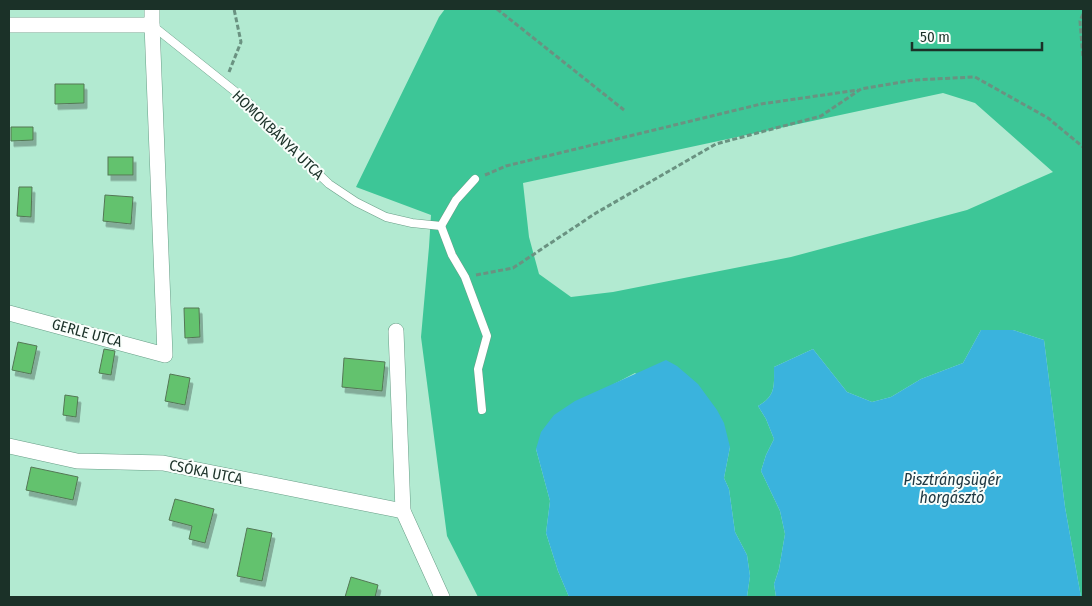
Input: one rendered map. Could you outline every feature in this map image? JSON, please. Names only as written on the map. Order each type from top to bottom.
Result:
[{"type":"street","points":[[9,26],[152,25],[152,9]]},
{"type":"street","name":"GERLE UTCA","points":[[9,313],[166,354],[152,25]]},
{"type":"street","points":[[396,331],[403,511],[442,597]]},
{"type":"street","name":"CSÓKA UTCA","points":[[9,446],[78,462],[163,463],[403,511]]},
{"type":"lane","name":"HOMOKBÁNYA UTCA","points":[[152,25],[224,84],[247,100],[282,139],[329,184],[349,198],[386,217],[412,224],[440,226]]},
{"type":"lane","points":[[475,179],[456,200],[440,226],[452,255],[465,277],[487,336],[478,369],[482,410]]},
{"type":"path","points":[[224,84],[241,42],[234,9]]},
{"type":"path","points":[[497,9],[624,110]]},
{"type":"path","points":[[1083,14],[1080,21],[1083,58]]},
{"type":"path","points":[[475,179],[506,166],[761,104],[914,80],[975,78],[1048,118],[1083,147]]},
{"type":"path","points":[[465,277],[513,268],[596,213],[716,144],[821,116],[861,89]]},
{"type":"green space","points":[[445,9],[1083,9],[1083,597],[1081,597],[1065,507],[1044,340],[1013,330],[981,330],[963,363],[921,379],[891,397],[872,402],[847,392],[813,349],[774,367],[773,390],[768,398],[758,406],[766,419],[774,439],[761,471],[780,511],[785,534],[779,569],[774,584],[776,597],[747,597],[750,576],[747,555],[735,532],[729,489],[724,478],[730,447],[635,373],[614,384],[536,449],[550,501],[546,533],[558,571],[569,597],[478,597],[447,536],[421,337],[431,215],[356,187],[439,17]],"holes":[[[943,93],[975,103],[1053,172],[967,210],[791,257],[613,292],[571,297],[539,274],[529,237],[523,183]]]},
{"type":"water","name":"Pisztrángsügér horgásztó","points":[[981,330],[1013,330],[1044,340],[1065,507],[1081,597],[776,597],[774,584],[779,569],[785,534],[780,511],[761,471],[774,439],[766,419],[758,406],[768,398],[773,390],[774,367],[813,349],[847,392],[872,402],[891,397],[921,379],[963,363]]},
{"type":"water","points":[[666,360],[677,366],[698,384],[724,423],[730,447],[724,478],[729,489],[735,532],[747,555],[750,576],[747,597],[569,597],[558,571],[546,533],[550,501],[536,449],[541,432],[554,415],[575,401]]},
{"type":"building","points":[[55,84],[84,84],[84,103],[55,104]]},
{"type":"building","points":[[11,127],[33,127],[33,140],[11,141]]},
{"type":"building","points":[[108,157],[133,157],[133,175],[108,175]]},
{"type":"building","points":[[19,187],[32,187],[31,217],[17,216]]},
{"type":"building","points":[[105,195],[133,197],[131,224],[103,221]]},
{"type":"building","points":[[184,308],[199,308],[200,337],[185,338]]},
{"type":"building","points":[[18,342],[37,346],[31,374],[12,370]]},
{"type":"building","points":[[104,349],[115,351],[111,375],[99,373]]},
{"type":"building","points":[[344,358],[385,362],[382,391],[342,387]]},
{"type":"building","points":[[170,374],[190,378],[185,405],[165,401]]},
{"type":"building","points":[[65,395],[78,397],[76,417],[63,415]]},
{"type":"building","points":[[31,467],[78,477],[73,500],[26,490]]},
{"type":"building","points":[[175,499],[214,509],[205,543],[189,539],[192,526],[169,520]]},
{"type":"building","points":[[247,528],[272,533],[262,581],[237,576]]},
{"type":"building","points":[[351,577],[378,585],[375,597],[345,597]]}]
